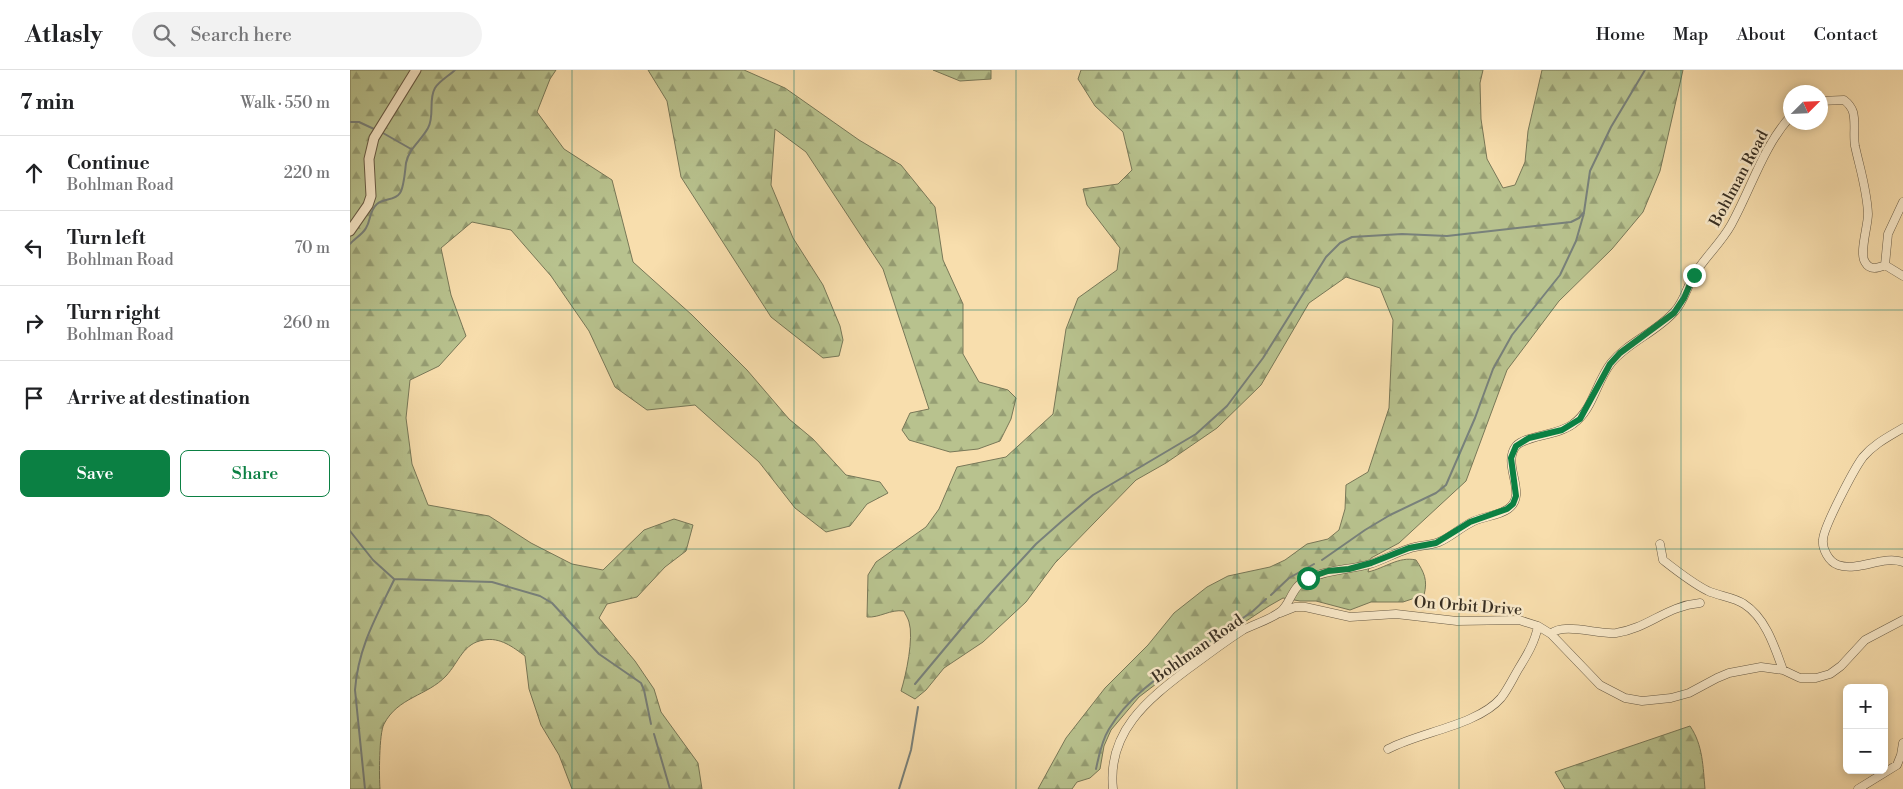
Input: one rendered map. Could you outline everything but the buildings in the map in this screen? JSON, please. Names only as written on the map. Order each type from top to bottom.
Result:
[{"type":"street","points":[[350,230],[368,205],[371,196],[369,160],[374,138],[416,70]]},
{"type":"street","points":[[1828,101],[1841,100],[1848,103],[1852,108],[1855,145],[1867,196],[1868,222],[1863,258],[1866,264],[1872,268],[1885,265],[1903,276]]},
{"type":"street","name":"Bohlman Road","points":[[1113,789],[1112,767],[1116,750],[1121,738],[1143,706],[1230,638],[1257,622],[1278,613],[1284,608],[1291,593],[1308,578],[1328,571],[1364,565],[1409,548],[1436,543],[1470,522],[1501,513],[1510,507],[1516,496],[1511,458],[1516,446],[1529,438],[1562,430],[1580,419],[1610,364],[1620,353],[1674,313],[1702,263],[1730,227],[1776,136],[1783,126]]},
{"type":"street","points":[[1885,265],[1888,234],[1903,202]]},
{"type":"street","points":[[1903,428],[1878,442],[1863,457],[1852,473],[1822,540],[1826,553],[1838,565],[1852,566],[1890,560],[1903,562]]},
{"type":"street","points":[[1660,544],[1663,560],[1676,570],[1707,591],[1743,603],[1755,614],[1776,649],[1783,670]]},
{"type":"street","points":[[1551,634],[1559,629],[1614,633],[1630,630],[1676,607],[1700,603]]},
{"type":"street","name":"On Orbit Drive","points":[[1278,613],[1295,607],[1305,606],[1350,618],[1396,614],[1457,621],[1519,620],[1538,626],[1551,634],[1600,685],[1625,698],[1642,701],[1671,698],[1689,693],[1730,673],[1761,667],[1783,670],[1800,678],[1816,678],[1830,674],[1841,666],[1865,640],[1903,620]]},
{"type":"street","points":[[1388,748],[1466,720],[1493,705],[1508,688],[1531,649],[1538,626]]},
{"type":"street","points":[[1858,789],[1897,765],[1903,743]]},
{"type":"green space","points":[[350,70],[556,70],[550,79],[537,112],[564,149],[612,180],[633,262],[692,315],[747,370],[789,419],[813,439],[846,475],[880,482],[888,493],[867,504],[850,526],[826,532],[795,508],[759,462],[695,405],[647,410],[615,387],[589,331],[551,276],[511,230],[472,222],[441,248],[451,295],[466,336],[439,366],[410,380],[406,418],[412,464],[428,505],[489,516],[531,543],[572,564],[603,570],[644,530],[674,519],[693,525],[686,551],[665,567],[637,597],[607,604],[599,618],[635,661],[654,689],[661,712],[698,763],[702,789],[572,789],[559,755],[541,725],[529,689],[525,656],[501,641],[490,639],[471,645],[462,654],[451,671],[438,683],[405,702],[390,715],[384,724],[381,736],[380,789],[350,789]]},
{"type":"green space","points":[[648,70],[744,70],[785,88],[859,140],[901,165],[935,207],[943,260],[963,304],[963,354],[979,382],[1008,390],[1016,398],[1011,419],[1000,441],[978,449],[950,452],[909,440],[902,430],[910,413],[929,409],[883,269],[806,152],[775,129],[771,185],[793,238],[823,285],[840,326],[843,340],[839,356],[823,358],[771,317],[681,177],[667,101]]},
{"type":"green space","points":[[933,70],[991,70],[991,79],[960,81]]},
{"type":"green space","points":[[1081,70],[1483,70],[1480,83],[1481,119],[1487,159],[1503,188],[1515,185],[1525,162],[1528,131],[1542,70],[1683,70],[1660,171],[1643,212],[1612,249],[1559,301],[1507,370],[1466,481],[1399,543],[1371,558],[1368,572],[1398,561],[1416,560],[1424,576],[1426,585],[1424,595],[1403,602],[1371,602],[1350,610],[1316,601],[1283,598],[1190,658],[1139,697],[1111,730],[1104,746],[1100,769],[1090,778],[1077,782],[1072,789],[1038,789],[1066,738],[1105,688],[1148,645],[1174,613],[1207,587],[1228,576],[1270,567],[1285,560],[1307,544],[1328,539],[1339,530],[1345,509],[1346,485],[1368,472],[1389,408],[1393,320],[1380,288],[1346,277],[1309,303],[1261,385],[1217,428],[1166,463],[1136,480],[1055,563],[1026,602],[983,642],[944,668],[926,690],[915,699],[901,691],[910,647],[909,622],[904,611],[894,611],[867,617],[868,575],[876,562],[926,527],[939,509],[957,467],[1006,457],[1053,414],[1066,329],[1078,298],[1117,270],[1120,248],[1087,205],[1083,189],[1118,184],[1132,170],[1123,132],[1095,106],[1078,79]]},
{"type":"green space","points":[[1690,726],[1700,748],[1705,789],[1565,789],[1555,772]]},
{"type":"waterway","points":[[350,244],[365,230],[377,204],[398,196],[400,193],[408,158],[430,123],[432,97],[435,88],[455,70]]},
{"type":"waterway","points":[[915,684],[991,593],[1036,544],[1093,495],[1196,434],[1227,406],[1263,358],[1326,257],[1340,243],[1352,237],[1402,234],[1447,236],[1571,222],[1579,218],[1584,212],[1590,171],[1611,127],[1645,70]]},
{"type":"waterway","points":[[350,122],[359,122],[374,129]]},
{"type":"waterway","points":[[383,133],[411,149]]},
{"type":"waterway","points":[[1322,560],[1365,530],[1390,515],[1436,493],[1446,485],[1475,418],[1493,369],[1512,335],[1560,275],[1576,241],[1584,213]]},
{"type":"waterway","points":[[350,531],[373,560],[394,579],[492,582],[540,596],[552,603],[599,654],[641,683],[651,724]]},
{"type":"waterway","points":[[1271,595],[1289,578],[1314,564]]},
{"type":"waterway","points":[[365,789],[355,690],[357,675],[369,633],[394,580]]},
{"type":"waterway","points":[[1204,645],[1253,611],[1266,599]]},
{"type":"waterway","points":[[1096,769],[1104,739],[1117,717],[1146,687],[1191,654]]},
{"type":"waterway","points":[[899,789],[911,750],[918,707]]},
{"type":"waterway","points":[[654,734],[670,789]]},
{"type":"route","points":[[1308,578],[1328,571],[1349,569],[1371,563],[1409,548],[1436,543],[1470,522],[1501,513],[1507,509],[1513,504],[1516,496],[1511,465],[1512,454],[1516,446],[1529,438],[1551,434],[1567,428],[1580,419],[1610,364],[1620,353],[1674,313],[1684,298],[1694,275]]}]
